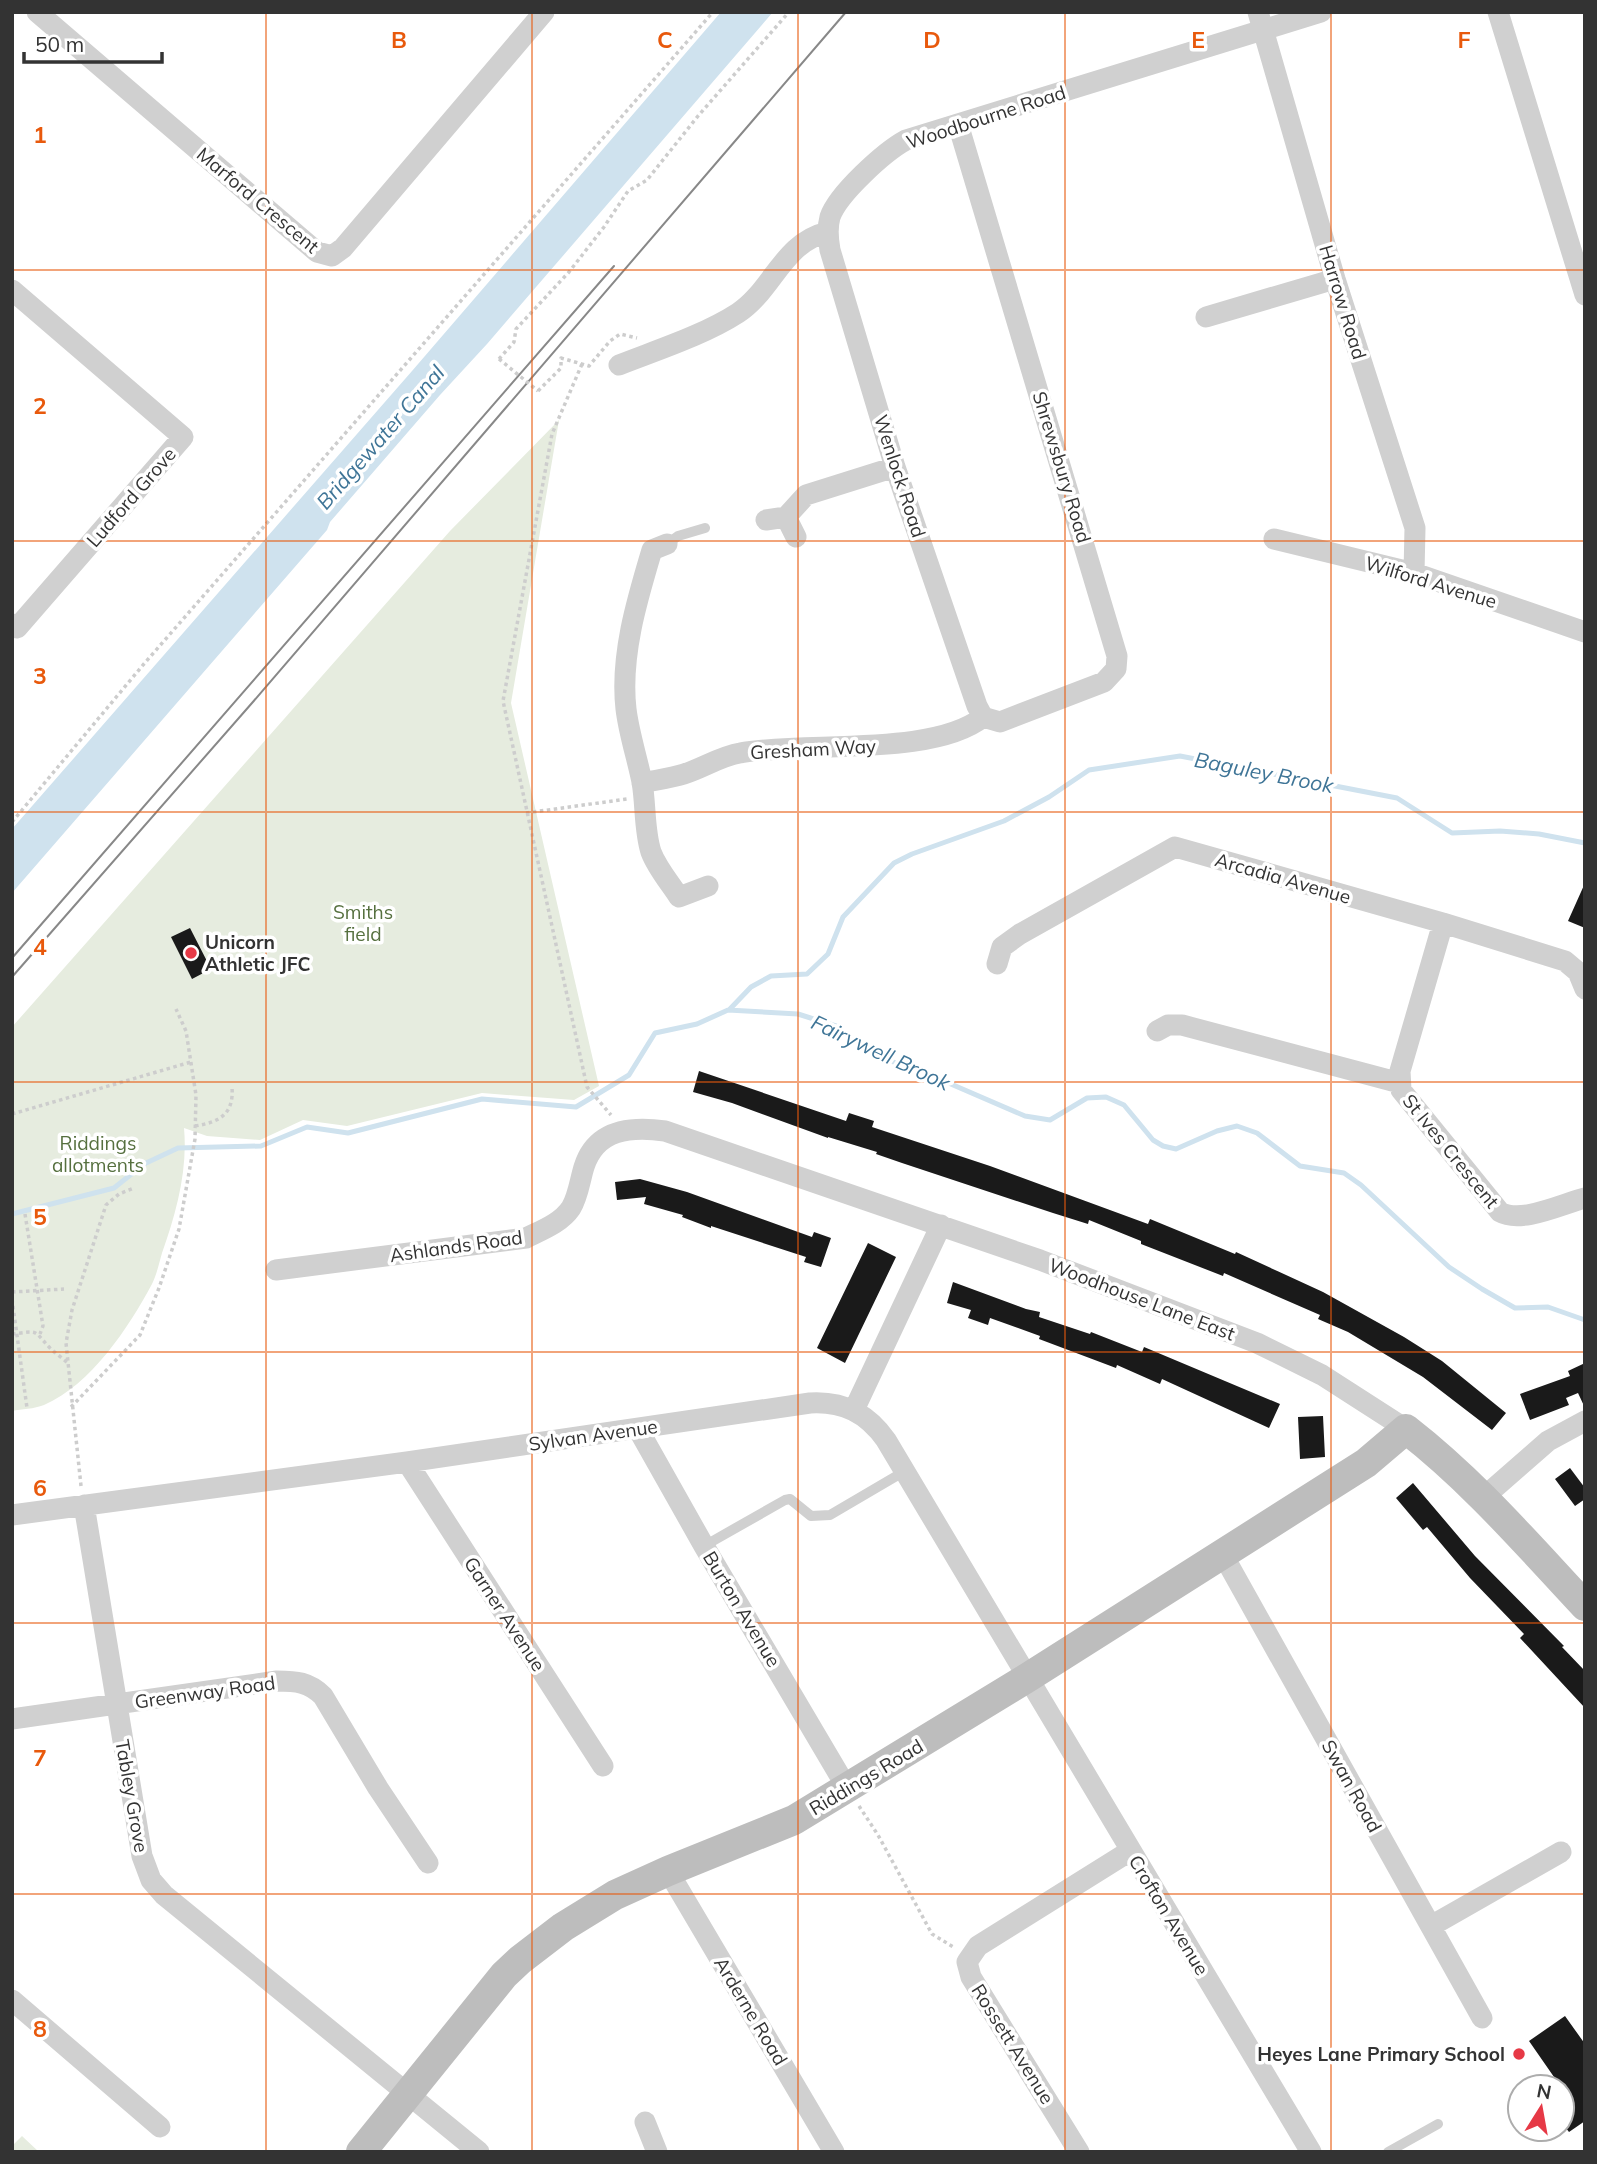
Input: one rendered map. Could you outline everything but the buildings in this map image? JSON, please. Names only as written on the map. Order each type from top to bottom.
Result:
[{"type":"street","name":"Marford Crescent","points":[[37,12],[317,252],[331,256],[343,248],[544,12]]},
{"type":"street","name":"Woodbourne Road","points":[[828,232],[833,211],[882,155],[906,141],[1260,21],[1321,12]]},
{"type":"street","points":[[1498,12],[1585,295]]},
{"type":"street","name":"Harrow Road","points":[[1260,21],[1335,279],[1415,528],[1414,573]]},
{"type":"street","name":"Shrewsbury Road","points":[[958,124],[1118,656],[1116,669],[1104,682],[1000,722],[983,717]]},
{"type":"street","points":[[620,365],[641,346],[718,324],[737,314],[749,306],[792,251],[809,237],[828,232]]},
{"type":"street","name":"Wenlock Road","points":[[828,232],[830,250],[895,467],[983,717]]},
{"type":"street","points":[[1206,317],[1335,279]]},
{"type":"street","name":"Ludford Grove","points":[[12,290],[183,437],[16,628],[12,624]]},
{"type":"street","points":[[796,537],[776,519],[806,495],[895,467]]},
{"type":"street","name":"Wilford Avenue","points":[[1274,539],[1414,573],[1585,632]]},
{"type":"street","points":[[654,544],[634,619],[626,679],[630,734],[643,790],[651,851],[674,903],[708,886]]},
{"type":"street","name":"Gresham Way","points":[[643,790],[737,753],[811,746],[894,744],[971,727],[983,717]]},
{"type":"street","name":"Arcadia Avenue","points":[[997,964],[1002,947],[1020,934],[1175,846],[1566,961],[1578,972],[1585,989]]},
{"type":"street","name":"St Ives Crescent","points":[[1443,923],[1400,1071],[1400,1083],[1405,1096],[1500,1212],[1510,1217],[1522,1216],[1585,1198]]},
{"type":"street","points":[[1157,1031],[1168,1025],[1182,1025],[1400,1083]]},
{"type":"street","name":"Woodhouse Lane East","points":[[623,1130],[641,1127],[664,1131],[941,1225],[1135,1295],[1298,1361],[1406,1429],[1456,1470],[1585,1606]]},
{"type":"street","name":"Ashlands Road","points":[[276,1270],[526,1238],[560,1220],[572,1207],[585,1163],[595,1147],[607,1136],[623,1130]]},
{"type":"street","points":[[854,1410],[941,1225]]},
{"type":"street","name":"Sylvan Avenue","points":[[12,1515],[810,1404],[842,1405],[877,1426],[1027,1678]]},
{"type":"street","points":[[1484,1497],[1548,1441],[1585,1421]]},
{"type":"street","name":"Burton Avenue","points":[[638,1429],[847,1788]]},
{"type":"street","name":"Riddings Road","points":[[361,2152],[504,1975],[520,1960],[586,1912],[615,1895],[668,1871],[793,1820],[1027,1678],[1366,1463],[1406,1429]]},
{"type":"street","name":"Garner Avenue","points":[[407,1462],[603,1766]]},
{"type":"street","name":"Tabley Grove","points":[[84,1505],[142,1856],[158,1889],[478,2152]]},
{"type":"street","name":"Swan Road","points":[[1222,1553],[1482,2018]]},
{"type":"street","name":"Crofton Avenue","points":[[1027,1678],[1311,2152]]},
{"type":"street","name":"Greenway Road","points":[[12,1719],[277,1681],[304,1683],[323,1696],[378,1788],[428,1863]]},
{"type":"street","points":[[969,1957],[978,1946],[1130,1851]]},
{"type":"street","points":[[1431,1926],[1561,1852]]},
{"type":"street","name":"Arderne Road","points":[[668,1871],[834,2152]]},
{"type":"street","name":"Rossett Avenue","points":[[969,1957],[968,1973],[1079,2152]]},
{"type":"street","points":[[12,2000],[160,2127]]},
{"type":"street","points":[[645,2122],[657,2152]]},
{"type":"lane","points":[[654,544],[705,528]]},
{"type":"lane","points":[[704,1546],[785,1500],[790,1499],[811,1516],[819,1518],[830,1515],[905,1471]]},
{"type":"lane","points":[[1388,2152],[1438,2124]]},
{"type":"path","points":[[12,822],[152,654],[713,12]]},
{"type":"path","points":[[641,346],[620,334],[610,341],[589,366],[561,358],[561,368],[538,391],[499,359],[514,342],[516,329],[569,272],[628,191],[647,180],[698,116],[789,12]]},
{"type":"path","points":[[582,364],[552,434],[503,701],[587,1087],[601,1101]]},
{"type":"path","points":[[526,813],[643,790]]},
{"type":"path","points":[[71,1406],[140,1335],[179,1229],[195,1139],[196,1096],[186,1031],[176,1009]]},
{"type":"path","points":[[12,1114],[191,1062]]},
{"type":"path","points":[[195,1126],[212,1124],[222,1118],[229,1110],[232,1087]]},
{"type":"path","points":[[84,1505],[66,1343],[72,1310],[106,1205],[119,1194],[134,1188]]},
{"type":"path","points":[[25,1214],[43,1326],[40,1334]]},
{"type":"path","points":[[12,1293],[64,1289]]},
{"type":"path","points":[[12,1299],[27,1408]]},
{"type":"path","points":[[15,1334],[40,1334],[50,1348],[68,1363]]},
{"type":"path","points":[[847,1788],[878,1835],[932,1934],[969,1957]]},
{"type":"green space","name":"Smiths field","points":[[559,420],[511,703],[599,1086],[574,1100],[482,1093],[347,1126],[303,1120],[260,1140],[207,1136],[184,1128],[184,1160],[176,1207],[155,1276],[143,1301],[107,1353],[77,1384],[44,1405],[12,1411],[12,1027],[450,531]]},
{"type":"green space","points":[[22,2136],[39,2152],[12,2152],[12,2146]]},
{"type":"water","name":"Bridgewater Canal","points":[[721,12],[773,12],[12,893],[12,829]]},
{"type":"waterway","name":"Baguley Brook","points":[[729,1010],[751,987],[771,976],[807,974],[828,954],[843,917],[894,863],[1004,821],[1049,797],[1089,770],[1180,756],[1397,798],[1452,833],[1500,831],[1539,834],[1585,843]]},
{"type":"waterway","name":"Fairywell Brook","points":[[12,1214],[114,1188],[144,1164],[178,1148],[261,1146],[307,1127],[348,1133],[482,1099],[576,1107],[629,1075],[655,1033],[697,1024],[728,1010],[798,1014],[836,1026],[861,1047],[885,1059],[930,1075],[1025,1116],[1050,1120],[1087,1098],[1106,1097],[1124,1105],[1153,1140],[1163,1146],[1176,1149],[1217,1131],[1237,1126],[1257,1133],[1300,1166],[1344,1173],[1361,1185],[1449,1267],[1515,1308],[1548,1307],[1585,1320]]},
{"type":"tram line","points":[[12,977],[252,703],[846,12]]},
{"type":"tram line","points":[[12,958],[614,266]]},
{"type":"place","name":"Unicorn Athletic JFC","points":[[191,953]]},
{"type":"place","name":"Heyes Lane Primary School","points":[[1519,2054]]},
{"type":"park label","name":"Riddings allotments","points":[[98,1154]]}]
